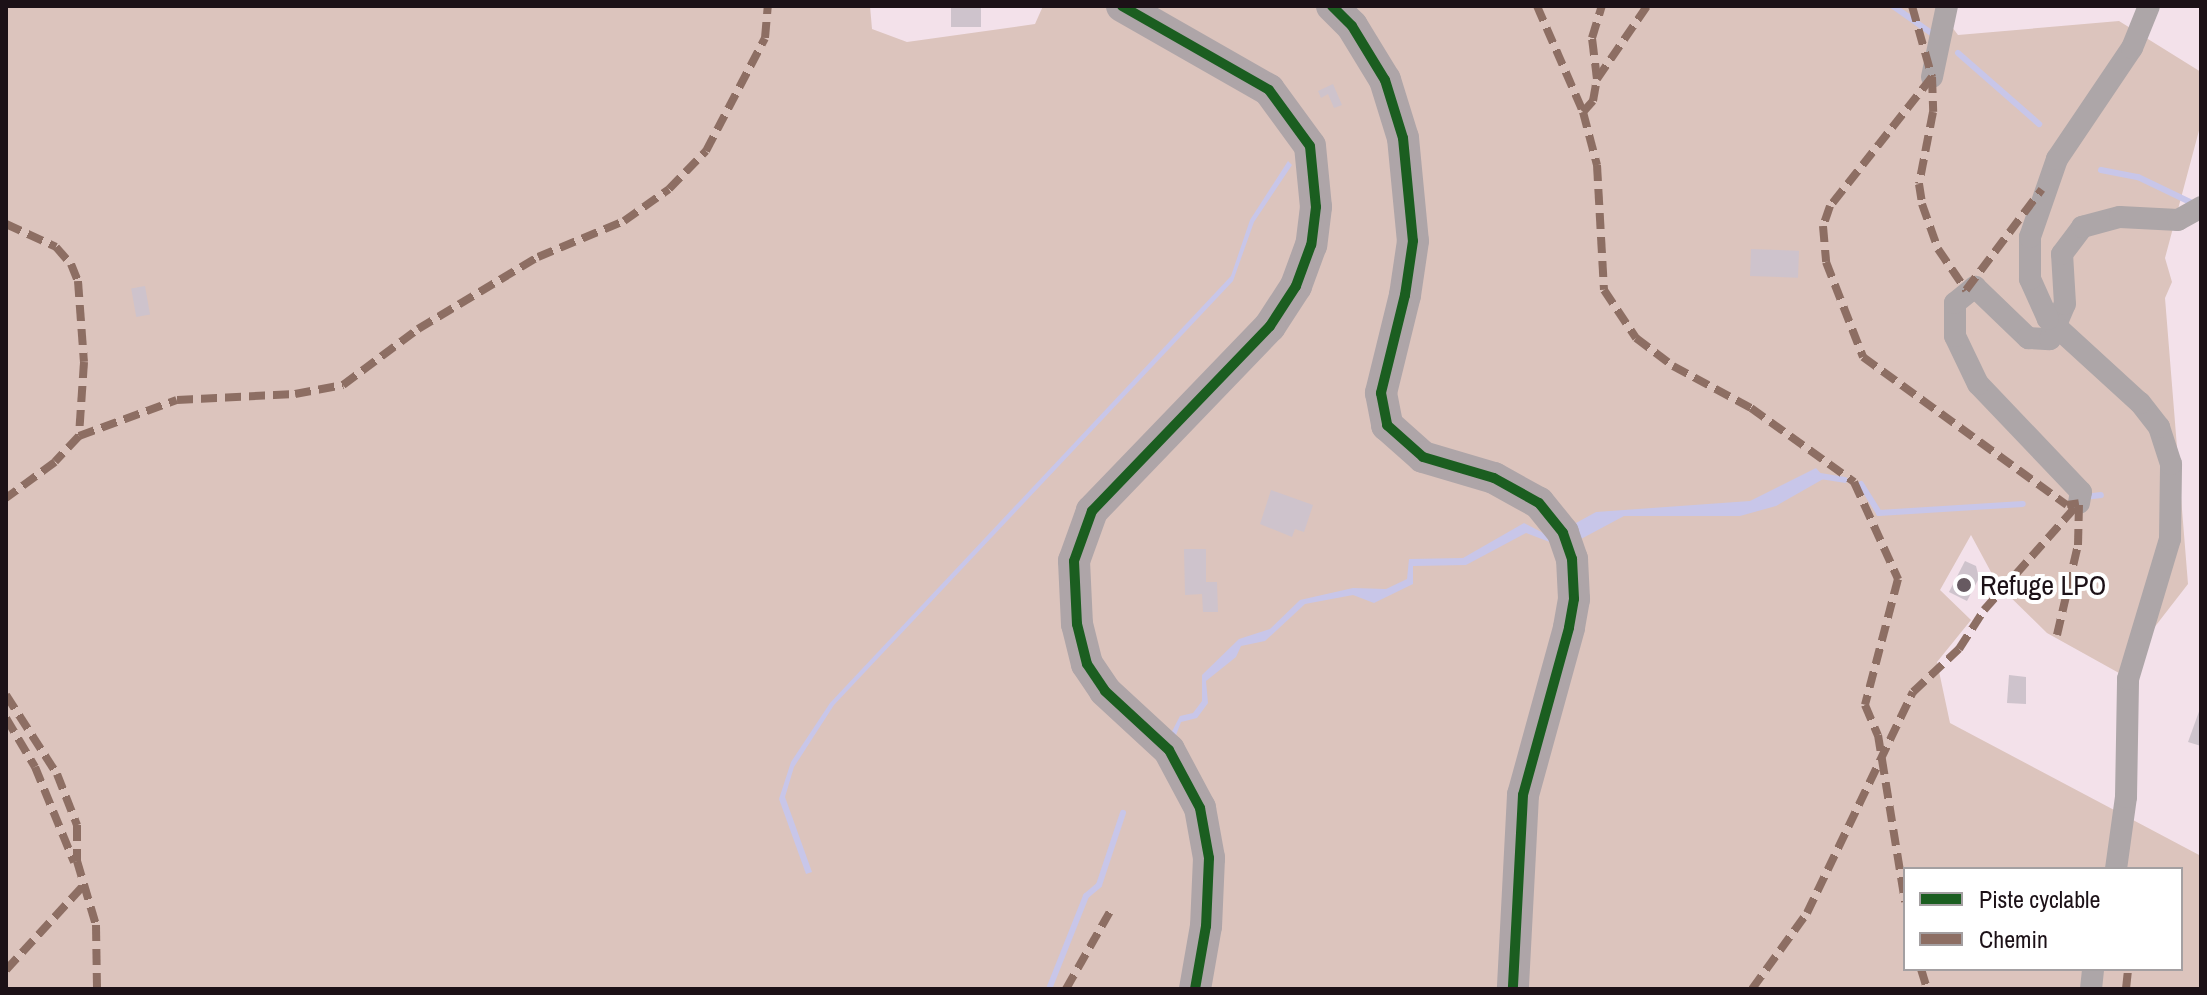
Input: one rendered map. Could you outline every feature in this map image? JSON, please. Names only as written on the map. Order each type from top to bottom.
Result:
[{"type":"main road","points":[[1122,6],[1269,90],[1310,146],[1316,207],[1311,245],[1296,286],[1270,326],[1101,501],[1081,535],[1074,561],[1077,624],[1087,664],[1105,691],[1169,750],[1200,808],[1209,858],[1206,926],[1195,989]]},
{"type":"main road","points":[[1332,6],[1361,38],[1385,80],[1403,138],[1413,241],[1381,393],[1387,425],[1423,457],[1494,478],[1539,503],[1563,533],[1572,559],[1574,599],[1569,628],[1523,795],[1513,989]]},
{"type":"street","points":[[1932,77],[1947,6]]},
{"type":"street","points":[[2116,867],[2126,797],[2128,679],[2170,539],[2171,464],[2159,427],[2140,403],[2048,319],[2030,279],[2035,212],[2057,159],[2132,48],[2149,6]]},
{"type":"street","points":[[2079,503],[2081,492],[2018,433],[1978,384],[1952,317],[1955,303],[1975,287],[2028,338],[2050,339],[2065,304],[2062,254],[2082,227],[2120,217],[2178,220],[2201,207]]},
{"type":"shaded area","points":[[6,6],[870,6],[872,29],[907,42],[1035,24],[1043,6],[1936,6],[1958,35],[2119,21],[2201,72],[2201,123],[2165,258],[2172,282],[2165,298],[2188,584],[2119,673],[2047,633],[1998,585],[1971,535],[1940,590],[1971,620],[1937,662],[1950,723],[2201,856],[2201,989],[6,989]]},
{"type":"water","points":[[1288,161],[1292,165],[1254,222],[1233,281],[834,705],[794,767],[785,797],[812,872],[806,874],[779,799],[791,762],[830,703],[1231,276],[1250,220]]},
{"type":"water","points":[[1816,468],[1825,478],[1776,506],[1740,516],[1624,516],[1581,539],[1576,523],[1596,512],[1750,501]]},
{"type":"water","points":[[1524,523],[1557,540],[1555,544],[1526,533],[1466,565],[1413,566],[1413,584],[1374,603],[1353,595],[1305,604],[1265,641],[1241,646],[1236,657],[1206,681],[1208,703],[1197,718],[1181,722],[1173,743],[1168,739],[1180,716],[1193,713],[1202,701],[1202,675],[1239,639],[1270,629],[1300,600],[1353,588],[1386,589],[1407,579],[1409,559],[1463,558]]},
{"type":"building","points":[[951,6],[981,6],[981,27],[951,27]]},
{"type":"building","points":[[1333,84],[1342,105],[1334,108],[1328,94],[1321,98],[1318,91]]},
{"type":"building","points":[[1751,249],[1799,251],[1798,278],[1750,276]]},
{"type":"building","points":[[145,286],[150,315],[136,317],[131,288]]},
{"type":"building","points":[[1271,490],[1313,505],[1304,532],[1295,529],[1292,537],[1260,524]]},
{"type":"building","points":[[1184,549],[1206,549],[1206,582],[1217,582],[1218,612],[1203,612],[1202,594],[1185,595]]},
{"type":"building","name":"Refuge LPO","points":[[1965,561],[1976,566],[1979,578],[1967,601],[1949,592]]},
{"type":"building","points":[[2009,675],[2026,677],[2026,704],[2007,703]]},
{"type":"building","points":[[2201,706],[2201,746],[2188,742]]},
{"type":"waterway","points":[[1893,6],[1934,35]]},
{"type":"waterway","points":[[1958,53],[2039,124]]},
{"type":"waterway","points":[[2101,170],[2138,177],[2192,203]]},
{"type":"waterway","points":[[1814,475],[1845,480]]},
{"type":"waterway","points":[[1861,484],[1879,513],[2023,504]]},
{"type":"waterway","points":[[2085,497],[2101,495]]},
{"type":"waterway","points":[[1049,989],[1086,896],[1099,885],[1123,813]]},
{"type":"marked path","points":[[79,436],[177,400],[295,394],[343,385],[418,329],[538,257],[624,221],[669,189],[706,151],[765,38],[768,6]]},
{"type":"marked path","points":[[1537,6],[1583,112],[1597,165],[1604,290],[1636,338],[1673,366],[1751,408],[1854,482],[1898,579],[1865,705],[1878,735],[1903,890]]},
{"type":"marked path","points":[[1583,112],[1593,101],[1597,79],[1592,38],[1602,6]]},
{"type":"marked path","points":[[1597,79],[1647,6]]},
{"type":"marked path","points":[[1912,6],[1932,77],[1933,112],[1919,184],[1922,204],[1938,249],[1966,290],[2042,189]]},
{"type":"marked path","points":[[1932,77],[1830,206],[1823,226],[1826,262],[1863,357],[2067,505],[2079,503]]},
{"type":"marked path","points":[[6,224],[56,247],[71,264],[78,281],[84,362],[79,436],[55,462],[6,498]]},
{"type":"marked path","points":[[2057,635],[2078,545],[2079,503]]},
{"type":"marked path","points":[[1752,989],[1807,913],[1913,692],[1959,649],[1984,610],[2079,503]]},
{"type":"marked path","points":[[6,695],[57,774],[77,825],[77,861],[96,925],[97,989]]},
{"type":"marked path","points":[[6,718],[35,767],[74,862]]},
{"type":"marked path","points":[[6,970],[84,885]]},
{"type":"marked path","points":[[1066,989],[1112,908]]},
{"type":"marked path","points":[[1922,971],[1927,989]]},
{"type":"marked path","points":[[2126,989],[2128,971]]},
{"type":"cycle path","points":[[1122,6],[1269,90],[1310,146],[1316,207],[1311,245],[1296,286],[1270,326],[1092,511],[1074,561],[1077,624],[1087,664],[1105,691],[1169,750],[1200,808],[1209,858],[1206,926],[1195,989]]},
{"type":"cycle path","points":[[1332,6],[1352,26],[1385,80],[1403,138],[1413,241],[1405,295],[1381,393],[1387,425],[1423,457],[1494,478],[1539,503],[1563,533],[1572,559],[1574,599],[1569,628],[1523,795],[1513,989]]},
{"type":"place","name":"Refuge LPO","points":[[1964,585]]}]
